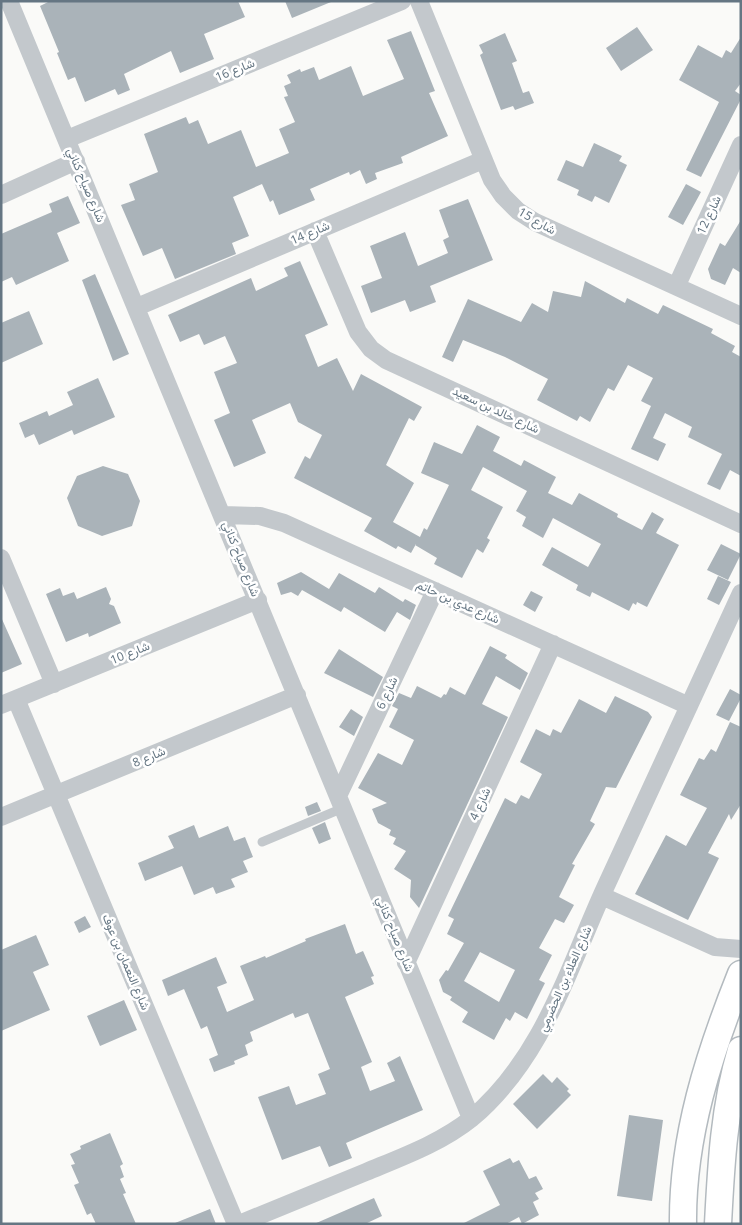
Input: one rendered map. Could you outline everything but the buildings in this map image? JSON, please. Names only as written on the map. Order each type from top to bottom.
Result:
[{"type":"street","name":"شارع صياح كناني","points":[[9,1],[223,514],[406,963],[472,1118]]},
{"type":"street","name":"شارع 16","points":[[67,139],[402,1]]},
{"type":"street","name":"شارع 15","points":[[419,1],[492,180],[503,196],[518,211],[535,222],[677,285],[741,316]]},
{"type":"street","name":"شارع 12","points":[[677,285],[741,145]]},
{"type":"street","name":"شارع 14","points":[[137,307],[483,160]]},
{"type":"street","points":[[1,195],[76,161]]},
{"type":"street","name":"شارع خالد بن سعيد","points":[[315,231],[358,332],[370,349],[741,524]]},
{"type":"street","name":"شارع عدي بن حاتم","points":[[223,514],[254,515],[284,523],[689,706]]},
{"type":"street","points":[[1,558],[54,684]]},
{"type":"street","name":"شارع 6","points":[[341,802],[435,591]]},
{"type":"street","name":"شارع العلاء بن الحضرمي","points":[[238,1224],[445,1137],[472,1118],[510,1079],[541,1033],[741,593]]},
{"type":"street","name":"شارع 10","points":[[9,702],[258,600]]},
{"type":"street","name":"شارع 4","points":[[406,963],[553,644]]},
{"type":"street","name":"شارع 8","points":[[1,817],[297,696]]},
{"type":"street","name":"شارع النعمان بن عوف","points":[[9,702],[56,796],[238,1224]]},
{"type":"street","points":[[602,896],[716,947],[741,949]]},
{"type":"street","points":[[683,1224],[684,1172],[696,1107],[740,977],[730,962],[716,947]]},
{"type":"street","points":[[718,1223],[724,1128],[741,1050]]},
{"type":"lane","points":[[262,842],[341,802]]}]
